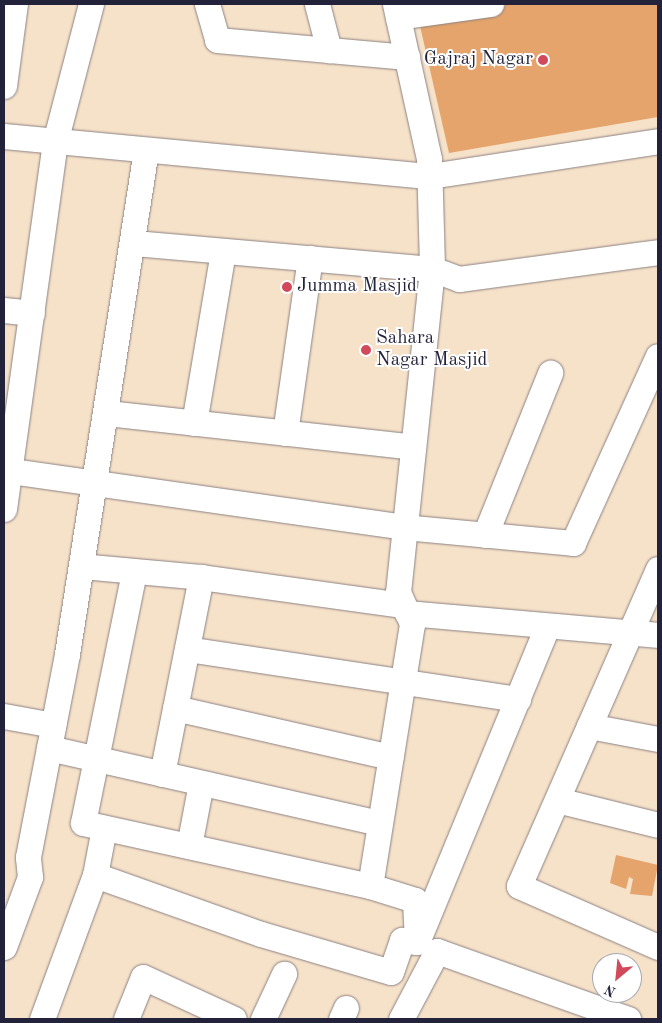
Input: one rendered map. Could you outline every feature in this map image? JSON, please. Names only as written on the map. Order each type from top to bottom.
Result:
[{"type":"street","points":[[4,509],[7,471],[32,313],[55,142],[91,4]]},
{"type":"street","points":[[207,4],[217,40],[407,58]]},
{"type":"street","points":[[316,4],[329,50]]},
{"type":"street","points":[[370,886],[412,624],[398,592],[432,269],[430,176],[397,10],[491,4]]},
{"type":"street","points":[[4,86],[10,7]]},
{"type":"street","points":[[4,136],[430,176],[658,141]]},
{"type":"street","points":[[4,947],[30,877],[28,857],[81,566],[134,243],[146,150]]},
{"type":"street","points":[[134,243],[432,269],[459,279],[658,252]]},
{"type":"street","points":[[194,423],[223,251]]},
{"type":"street","points":[[285,433],[310,258]]},
{"type":"street","points":[[4,310],[32,313]]},
{"type":"street","points":[[7,471],[93,486],[404,528],[573,543],[658,356]]},
{"type":"street","points":[[485,535],[550,373]]},
{"type":"street","points":[[106,413],[413,447]]},
{"type":"street","points":[[81,566],[201,577],[405,609],[547,627],[630,635],[658,635]]},
{"type":"street","points":[[658,570],[519,886],[658,947]]},
{"type":"street","points":[[134,572],[98,760],[83,823],[370,886],[416,900],[417,942]]},
{"type":"street","points":[[162,774],[201,577]]},
{"type":"street","points":[[417,942],[547,627]]},
{"type":"street","points":[[187,649],[403,680],[518,699]]},
{"type":"street","points":[[175,708],[390,757]]},
{"type":"street","points":[[5,723],[51,737],[98,760],[380,823]]},
{"type":"street","points":[[589,726],[658,739]]},
{"type":"street","points":[[189,846],[201,783]]},
{"type":"street","points":[[557,800],[658,825]]},
{"type":"street","points":[[42,1019],[95,875],[104,828]]},
{"type":"street","points":[[95,875],[261,934],[391,972],[402,940],[417,942]]},
{"type":"street","points":[[401,1019],[437,951],[628,1019]]},
{"type":"street","points":[[263,1019],[284,974]]},
{"type":"street","points":[[126,1019],[143,976],[234,1019]]},
{"type":"building","name":"Gajraj Nagar","points":[[415,4],[658,4],[658,117],[449,153]]},
{"type":"building","points":[[616,855],[658,865],[652,896],[630,894],[633,879],[629,877],[626,889],[610,883]]},
{"type":"place","name":"Gajraj Nagar","points":[[543,60]]},
{"type":"place","name":"Jumma Masjid","points":[[287,287]]},
{"type":"place","name":"Sahara Nagar Masjid","points":[[366,350]]}]
